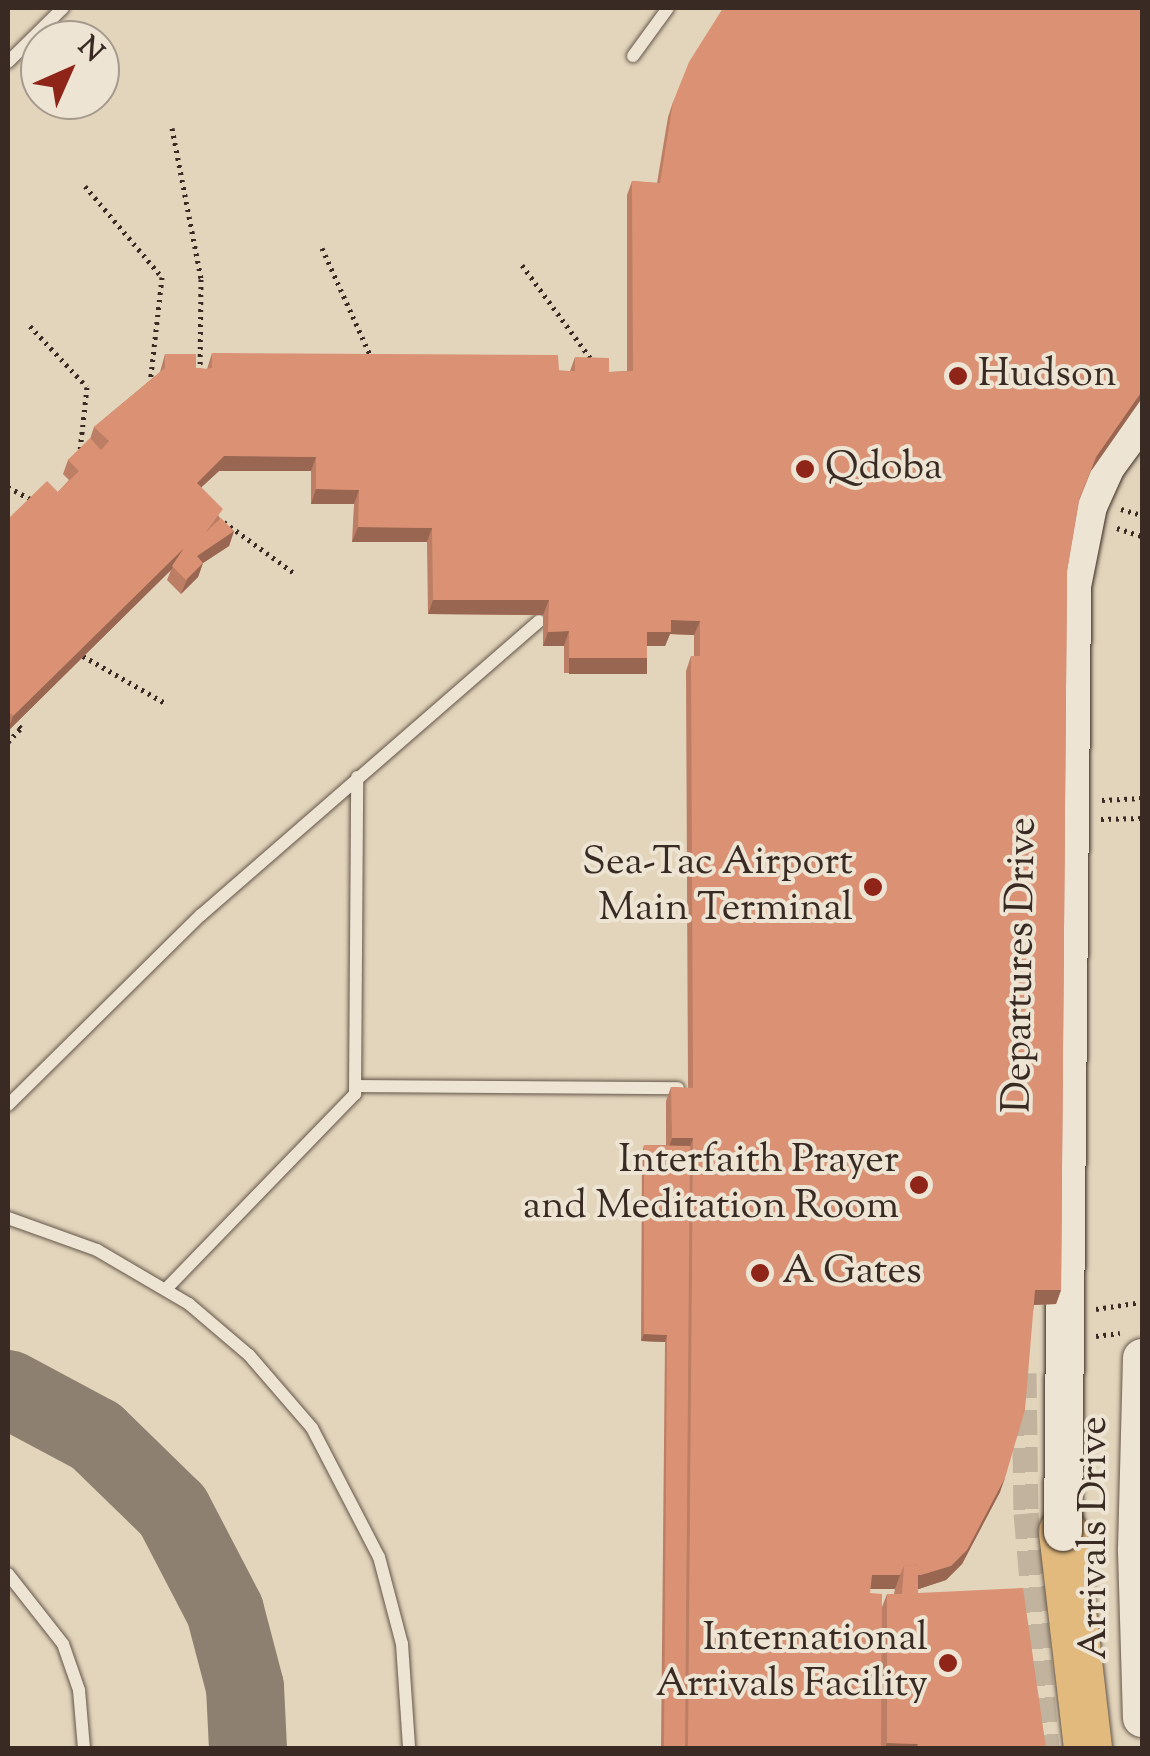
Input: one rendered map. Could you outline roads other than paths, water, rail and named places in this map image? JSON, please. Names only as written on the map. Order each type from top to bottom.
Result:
[{"type":"highway","points":[[1063,1532],[1088,1748]]},
{"type":"main road","name":"Departures Drive","points":[[1063,1532],[1072,586],[1088,506],[1106,466],[1142,417]]},
{"type":"main road","name":"Arrivals Drive","points":[[1142,1358],[1137,1551],[1142,1718]]},
{"type":"lane","points":[[8,62],[63,8]]},
{"type":"lane","points":[[633,56],[668,8]]},
{"type":"lane","points":[[8,1105],[201,916],[539,621]]},
{"type":"lane","points":[[166,1289],[343,1110],[356,1086],[357,778]]},
{"type":"lane","points":[[356,1086],[678,1088]]},
{"type":"lane","points":[[8,1218],[96,1250],[166,1289],[220,1328],[281,1388],[353,1496],[379,1557],[402,1644],[409,1748]]},
{"type":"lane","points":[[8,1574],[37,1602],[68,1655],[80,1690],[84,1748]]},
{"type":"tunnel","points":[[1024,1373],[1026,1513],[1047,1748]]},
{"type":"place","name":"Hudson","points":[[958,376]]},
{"type":"place","name":"Qdoba","points":[[805,469]]},
{"type":"place","name":"Sea-Tac Airport Main Terminal","points":[[873,887]]},
{"type":"place","name":"Interfaith Prayer and Meditation Room","points":[[919,1185]]},
{"type":"place","name":"A Gates","points":[[760,1273]]},
{"type":"place","name":"International Arrivals Facility","points":[[948,1663]]}]
